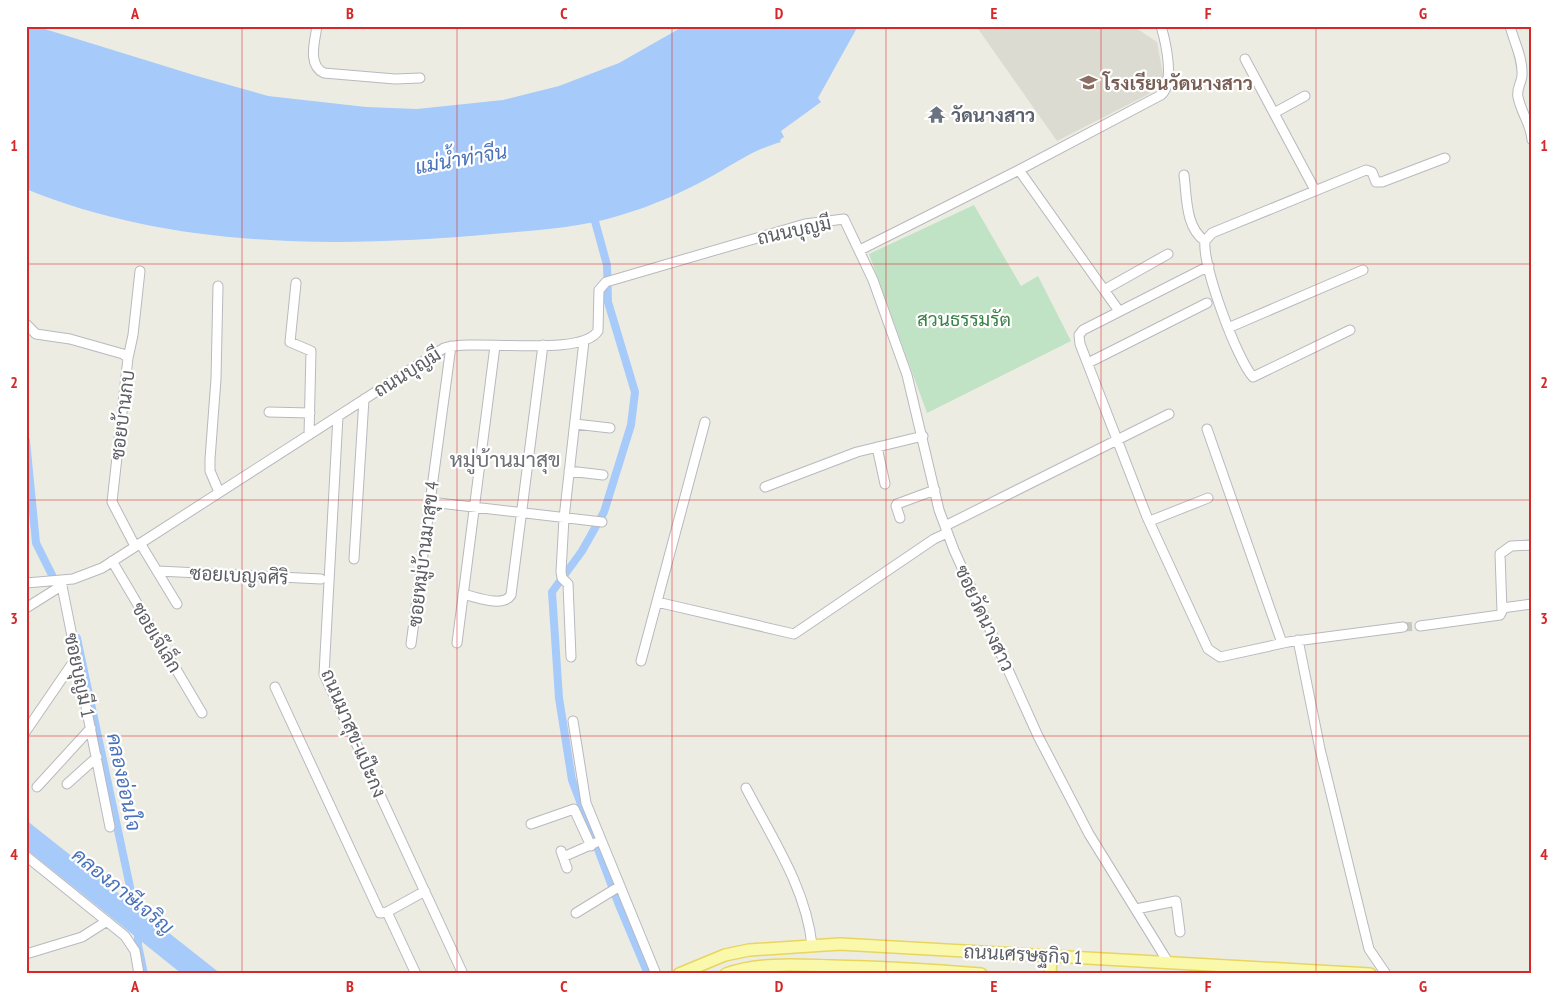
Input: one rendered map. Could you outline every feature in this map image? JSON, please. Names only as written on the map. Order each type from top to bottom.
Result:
[{"type":"main road","name":"ถนนเศรษฐกิจ 1","points":[[679,974],[725,955],[783,946],[840,944],[1370,974]]},
{"type":"main road","points":[[1050,974],[1051,956]]},
{"type":"main road","name":"ถนนเศรษฐกิจ 1","points":[[726,974],[753,968],[795,965],[982,974]]},
{"type":"street","points":[[317,26],[314,61],[319,70],[324,73],[395,79],[420,78]]},
{"type":"street","points":[[1510,26],[1520,60],[1522,76],[1517,94],[1520,107],[1528,120],[1532,140]]},
{"type":"street","points":[[860,250],[1161,96],[1166,91],[1169,80],[1163,34]]},
{"type":"street","points":[[1245,59],[1315,190]]},
{"type":"street","points":[[1274,113],[1305,96]]},
{"type":"street","points":[[1205,241],[1212,233],[1366,170],[1372,172],[1376,182],[1382,182],[1445,158]]},
{"type":"street","points":[[1019,170],[1119,311]]},
{"type":"street","points":[[1184,175],[1191,224],[1197,236],[1205,241],[1209,266],[1228,328],[1253,377],[1257,377],[1350,330]]},
{"type":"street","name":"ซอยวัดนางสาว","points":[[844,219],[860,250],[907,375],[946,530],[1038,736],[1089,834],[1168,962]]},
{"type":"street","name":"ถนนบุญมี","points":[[26,584],[61,583],[86,576],[138,545],[436,352],[451,346],[543,346],[584,341],[595,336],[598,331],[599,290],[609,280],[805,224],[844,219]]},
{"type":"street","points":[[1104,290],[1168,254]]},
{"type":"street","points":[[1209,266],[1083,330],[1079,335],[1088,363],[1150,521],[1211,653],[1220,657],[1298,640],[1403,628]]},
{"type":"street","points":[[1228,328],[1364,270]]},
{"type":"street","points":[[128,358],[133,335],[140,271]]},
{"type":"street","points":[[296,283],[290,342],[311,351],[309,435]]},
{"type":"street","points":[[218,286],[216,379],[210,459],[213,481],[219,492]]},
{"type":"street","points":[[1088,363],[1207,303]]},
{"type":"street","name":"ซอยบ้านกบ","points":[[26,324],[36,334],[70,339],[123,354],[128,358],[112,502],[138,545]]},
{"type":"street","points":[[571,657],[568,584],[561,576],[564,518],[584,341]]},
{"type":"street","name":"ซอยหมู่บ้านมาสุข 4","points":[[411,644],[451,346]]},
{"type":"street","points":[[457,643],[495,346]]},
{"type":"street","points":[[463,594],[502,602],[508,600],[512,588],[543,346]]},
{"type":"street","points":[[354,559],[364,399]]},
{"type":"street","points":[[269,412],[310,413]]},
{"type":"street","points":[[657,602],[794,634],[946,530],[1168,414]]},
{"type":"street","name":"ถนนมาสุข-แป๊ะกง","points":[[338,416],[324,674],[463,974]]},
{"type":"street","points":[[641,661],[705,422]]},
{"type":"street","points":[[575,424],[610,428]]},
{"type":"street","points":[[1206,429],[1282,643]]},
{"type":"street","points":[[764,487],[857,452],[923,436]]},
{"type":"street","points":[[877,447],[885,484]]},
{"type":"street","points":[[569,471],[603,475]]},
{"type":"street","points":[[900,518],[896,506],[898,504],[935,490]]},
{"type":"street","points":[[1150,521],[1208,498]]},
{"type":"street","points":[[430,502],[602,522]]},
{"type":"street","name":"ซอยเบญจศิริ","points":[[138,545],[158,571],[177,604]]},
{"type":"street","points":[[1420,626],[1500,615],[1502,608],[1500,554],[1511,546],[1532,545]]},
{"type":"street","name":"ซอยเจ๊เล็ก","points":[[112,561],[202,713]]},
{"type":"street","name":"ซอยเบญจศิริ","points":[[158,571],[320,580]]},
{"type":"street","points":[[26,608],[61,583]]},
{"type":"street","name":"ซอยบุญมี 1","points":[[61,583],[110,827]]},
{"type":"street","points":[[1502,608],[1532,604]]},
{"type":"street","points":[[1298,640],[1320,749],[1369,950],[1386,974]]},
{"type":"street","points":[[26,731],[76,658]]},
{"type":"street","points":[[275,687],[380,913],[387,912],[425,891]]},
{"type":"street","points":[[573,721],[586,803],[656,974]]},
{"type":"street","points":[[38,788],[91,728]]},
{"type":"street","points":[[67,784],[97,757]]},
{"type":"street","points":[[746,788],[800,894],[810,923],[812,945]]},
{"type":"street","points":[[531,824],[574,809],[591,846]]},
{"type":"street","points":[[567,868],[562,854],[591,846],[600,841]]},
{"type":"street","points":[[26,856],[131,943],[139,974]]},
{"type":"street","points":[[576,913],[620,886]]},
{"type":"street","points":[[1136,909],[1176,901],[1180,932]]},
{"type":"street","points":[[387,912],[416,974]]},
{"type":"street","points":[[26,954],[82,937],[107,922]]},
{"type":"shaded area","name":"โรงเรียนวัดนางสาว","points":[[976,26],[1133,26],[1157,42],[1164,80],[1159,87],[1145,96],[1057,141]]},
{"type":"green space","name":"สวนธรรมรัต","points":[[974,205],[1021,286],[1038,276],[1071,341],[927,413],[869,254]]},
{"type":"water","name":"แม่น้ำท่าจีน","points":[[26,26],[35,26],[268,96],[366,107],[417,109],[503,100],[559,86],[619,63],[684,26],[858,26],[818,98],[821,102],[781,131],[784,137],[780,140],[781,142],[754,152],[703,181],[657,203],[590,223],[558,228],[435,239],[316,242],[256,239],[197,233],[139,223],[82,209],[26,189]]},
{"type":"water","points":[[26,820],[221,974],[182,974],[26,849]]},
{"type":"waterway","points":[[593,214],[607,265],[608,302],[635,392],[631,425],[604,512],[582,551],[552,592],[559,698],[572,780],[619,905],[648,974]]},
{"type":"waterway","name":"คลองอ่อนใจ","points":[[26,441],[36,543],[52,575]]},
{"type":"waterway","name":"คลองอ่อนใจ","points":[[77,638],[136,915]]},
{"type":"waterway","name":"คลองอ่อนใจ","points":[[138,929],[138,945],[144,974]]},
{"type":"tunnel","points":[[1403,627],[1420,626]]},
{"type":"place","name":"โรงเรียนวัดนางสาว","points":[[1089,83]]},
{"type":"place","name":"วัดนางสาว","points":[[937,115]]},
{"type":"district","name":"หมู่บ้านมาสุข","points":[[505,459]]},
{"type":"water label","name":"คลองภาษีเจริญ","points":[[123,891]]}]
